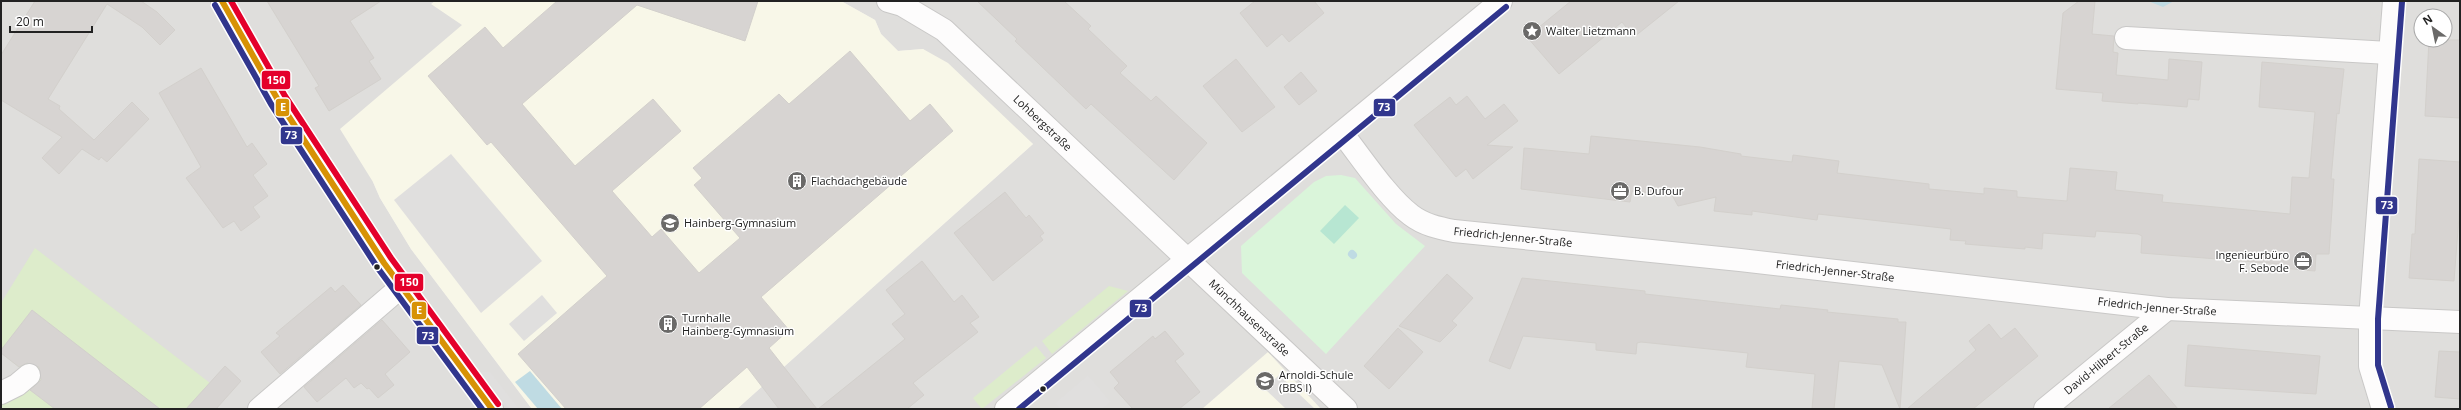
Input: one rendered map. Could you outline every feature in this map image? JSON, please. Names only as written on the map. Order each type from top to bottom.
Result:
[{"type":"street","points":[[222,1],[278,100],[401,287],[492,409]]},
{"type":"street","name":"Lohbergstraße","points":[[888,1],[902,5],[944,30],[1187,260]]},
{"type":"street","points":[[1006,409],[1501,1]]},
{"type":"street","points":[[2383,409],[2370,366],[2370,319],[2394,1]]},
{"type":"street","points":[[2126,38],[2389,53]]},
{"type":"street","name":"Friedrich-Jenner-Straße","points":[[1342,133],[1399,204],[1411,215],[1434,227],[1454,231],[1740,260],[2167,309],[2460,322]]},
{"type":"street","name":"Münchhausenstraße","points":[[1187,260],[1346,409]]},
{"type":"street","points":[[259,409],[401,287]]},
{"type":"street","name":"David-Hilbert-Straße","points":[[2045,409],[2167,309]]},
{"type":"street","points":[[1,393],[17,385],[29,375]]},
{"type":"shaded area","points":[[1,1],[435,1],[432,4],[463,25],[373,182],[380,198],[411,249],[532,409],[1,409]]},
{"type":"shaded area","name":"Hainberg-Gymnasium","points":[[435,1],[841,1],[875,20],[881,34],[898,51],[923,49],[948,63],[1033,144],[737,409],[532,409],[411,249],[380,198],[373,182],[340,129],[462,25],[431,4]]},
{"type":"shaded area","points":[[841,1],[2460,1],[2460,409],[737,409],[1033,144],[923,49],[898,51],[881,34],[875,20]]},
{"type":"shaded area","points":[[451,154],[542,261],[481,313],[394,200]]},
{"type":"shaded area","points":[[542,295],[557,313],[524,341],[509,324]]},
{"type":"shaded area","name":"Arnoldi-Schule (BBS I)","points":[[1268,352],[1321,409],[1202,409]]},
{"type":"shaded area","points":[[480,372],[490,372],[519,409],[510,409]]},
{"type":"shaded area","points":[[1088,375],[1111,402],[1102,409],[1060,409],[1055,403]]},
{"type":"shaded area","points":[[1279,375],[1315,409],[1286,409],[1265,389]]},
{"type":"green space","points":[[1341,175],[1355,178],[1396,224],[1425,246],[1326,354],[1242,273],[1241,246],[1314,182],[1326,176]]},
{"type":"green space","points":[[1345,205],[1359,218],[1334,244],[1320,231]]},
{"type":"green space","points":[[35,248],[210,383],[186,409],[1,409],[1,403],[34,379],[1,353],[1,303]]},
{"type":"green space","points":[[1109,286],[1128,291],[1052,354],[1042,341]]},
{"type":"green space","points":[[1036,346],[1046,358],[982,409],[973,398]]},
{"type":"water","points":[[2148,1],[2174,1],[2163,7]]},
{"type":"water","points":[[530,371],[562,409],[538,409],[515,382]]},
{"type":"building","points":[[35,1],[141,1],[157,12],[175,30],[160,45],[142,27],[107,4],[48,99],[60,106],[59,109],[94,140],[132,102],[149,119],[107,162],[101,157],[99,160],[82,149],[59,174],[42,158],[62,137],[1,100],[1,55]]},
{"type":"building","points":[[267,1],[381,1],[350,21],[374,58],[369,61],[381,79],[329,111],[315,88],[319,86]]},
{"type":"building","points":[[557,1],[758,1],[745,41],[637,5],[522,104],[575,166],[653,99],[681,131],[612,191],[652,237],[661,229],[699,273],[740,238],[694,185],[702,178],[693,168],[779,94],[789,104],[850,51],[910,121],[930,104],[953,131],[761,297],[789,330],[769,348],[817,409],[779,409],[747,367],[699,409],[566,409],[518,354],[607,276],[491,142],[487,145],[428,76],[485,27],[503,48]]},
{"type":"building","points":[[977,1],[1064,1],[1091,26],[1088,29],[1127,66],[1120,73],[1151,101],[1156,96],[1207,143],[1174,180],[1091,104],[1086,109],[1015,41],[1017,39]]},
{"type":"building","points":[[1255,1],[1314,1],[1324,13],[1289,42],[1282,34],[1267,47],[1240,13]]},
{"type":"building","points":[[1571,1],[1679,1],[1634,37],[1622,22],[1559,74],[1527,37]]},
{"type":"building","points":[[2079,1],[2095,1],[2092,34],[2114,36],[2113,52],[2118,53],[2116,75],[2168,80],[2169,59],[2202,62],[2199,100],[2188,99],[2187,107],[2138,104],[2102,101],[2103,93],[2056,89],[2063,13]]},
{"type":"building","points":[[2453,40],[2460,40],[2460,118],[2425,116],[2429,48],[2453,48]]},
{"type":"building","points":[[1236,59],[1275,107],[1242,132],[1203,86]]},
{"type":"building","points":[[2262,62],[2344,69],[2339,114],[2337,113],[2331,179],[2334,179],[2329,254],[2316,254],[2315,271],[2280,268],[2281,264],[2141,253],[2142,236],[2138,234],[2096,231],[2095,237],[2043,233],[2042,249],[2025,247],[2025,249],[1965,244],[1966,241],[1950,240],[1951,229],[1818,214],[1817,220],[1752,211],[1752,215],[1714,211],[1716,197],[1678,206],[1672,195],[1632,191],[1630,202],[1521,189],[1524,148],[1589,154],[1591,136],[1700,147],[1741,154],[1741,156],[1792,162],[1793,155],[1839,161],[1837,173],[1929,184],[1929,189],[1984,194],[1984,188],[2017,191],[2017,197],[2067,201],[2070,168],[2117,172],[2115,190],[2163,195],[2162,202],[2290,214],[2292,177],[2309,178],[2315,112],[2259,107]]},
{"type":"building","points":[[201,68],[247,147],[252,143],[267,164],[253,175],[268,196],[253,207],[260,217],[241,231],[234,221],[223,228],[186,178],[201,167],[159,93]]},
{"type":"building","points":[[1301,72],[1317,91],[1299,105],[1284,87]]},
{"type":"building","points":[[1467,96],[1485,119],[1504,104],[1518,121],[1487,145],[1513,147],[1473,179],[1466,169],[1456,177],[1414,125],[1450,97],[1456,105]]},
{"type":"building","points":[[2419,159],[2460,162],[2460,204],[2454,281],[2409,278],[2412,234],[2415,234]]},
{"type":"building","points":[[1005,192],[1026,218],[1029,215],[1044,233],[1040,236],[1043,240],[993,281],[954,233]]},
{"type":"building","points":[[922,261],[954,302],[962,295],[979,317],[970,323],[978,332],[913,383],[924,395],[907,409],[818,409],[905,339],[892,324],[905,314],[886,290]]},
{"type":"building","points":[[1447,274],[1473,298],[1452,321],[1457,325],[1440,342],[1399,326]]},
{"type":"building","points":[[1522,278],[1645,291],[1645,294],[1780,309],[1781,305],[1828,310],[1827,312],[1898,319],[1898,322],[1906,322],[1900,409],[1882,365],[1839,361],[1834,409],[1812,409],[1815,374],[1746,367],[1748,353],[1641,342],[1637,343],[1636,354],[1596,350],[1596,343],[1523,336],[1510,369],[1489,361]]},
{"type":"building","points":[[343,285],[361,305],[280,374],[261,352],[280,336],[276,333],[331,287],[335,292]]},
{"type":"building","points":[[32,310],[160,409],[55,409],[30,390],[41,380],[39,367],[27,363],[19,367],[1,353],[1,350]]},
{"type":"building","points":[[382,320],[410,352],[385,374],[394,385],[378,398],[369,388],[367,389],[361,383],[354,388],[346,378],[317,402],[304,387]]},
{"type":"building","points":[[1989,324],[2001,339],[2015,328],[2038,356],[1973,409],[1907,409],[1976,350],[1969,341]]},
{"type":"building","points":[[1398,328],[1423,352],[1389,389],[1364,366]]},
{"type":"building","points":[[1165,331],[1184,354],[1175,361],[1200,392],[1179,409],[1133,409],[1114,388],[1119,383],[1110,372],[1153,336],[1155,339]]},
{"type":"building","points":[[2188,345],[2320,356],[2316,394],[2185,386]]},
{"type":"building","points":[[2439,351],[2460,352],[2460,399],[2435,397]]},
{"type":"building","points":[[225,366],[241,381],[216,409],[186,409]]},
{"type":"building","points":[[2149,375],[2178,409],[2108,409]]},
{"type":"transit line","name":"E","points":[[222,1],[278,100],[384,263],[492,409]]},
{"type":"transit line","name":"150","points":[[231,1],[285,96],[391,258],[498,404]]},
{"type":"transit line","name":"73","points":[[2391,407],[2378,365],[2378,319],[2402,2]]},
{"type":"transit line","name":"73","points":[[215,5],[271,104],[377,267],[482,409]]},
{"type":"transit line","name":"73","points":[[1019,409],[1506,7]]},
{"type":"place","name":"Walter Lietzmann","points":[[1532,31]]},
{"type":"place","name":"Flachdachgebäude","points":[[797,181]]},
{"type":"place","name":"B. Dufour","points":[[1620,191]]},
{"type":"place","name":"Hainberg-Gymnasium","points":[[670,223]]},
{"type":"place","name":"Ingenieurbüro F. Sebode","points":[[2303,261]]},
{"type":"place","name":"Turnhalle Hainberg-Gymnasium","points":[[668,324]]},
{"type":"place","name":"Arnoldi-Schule (BBS I)","points":[[1265,381]]}]
